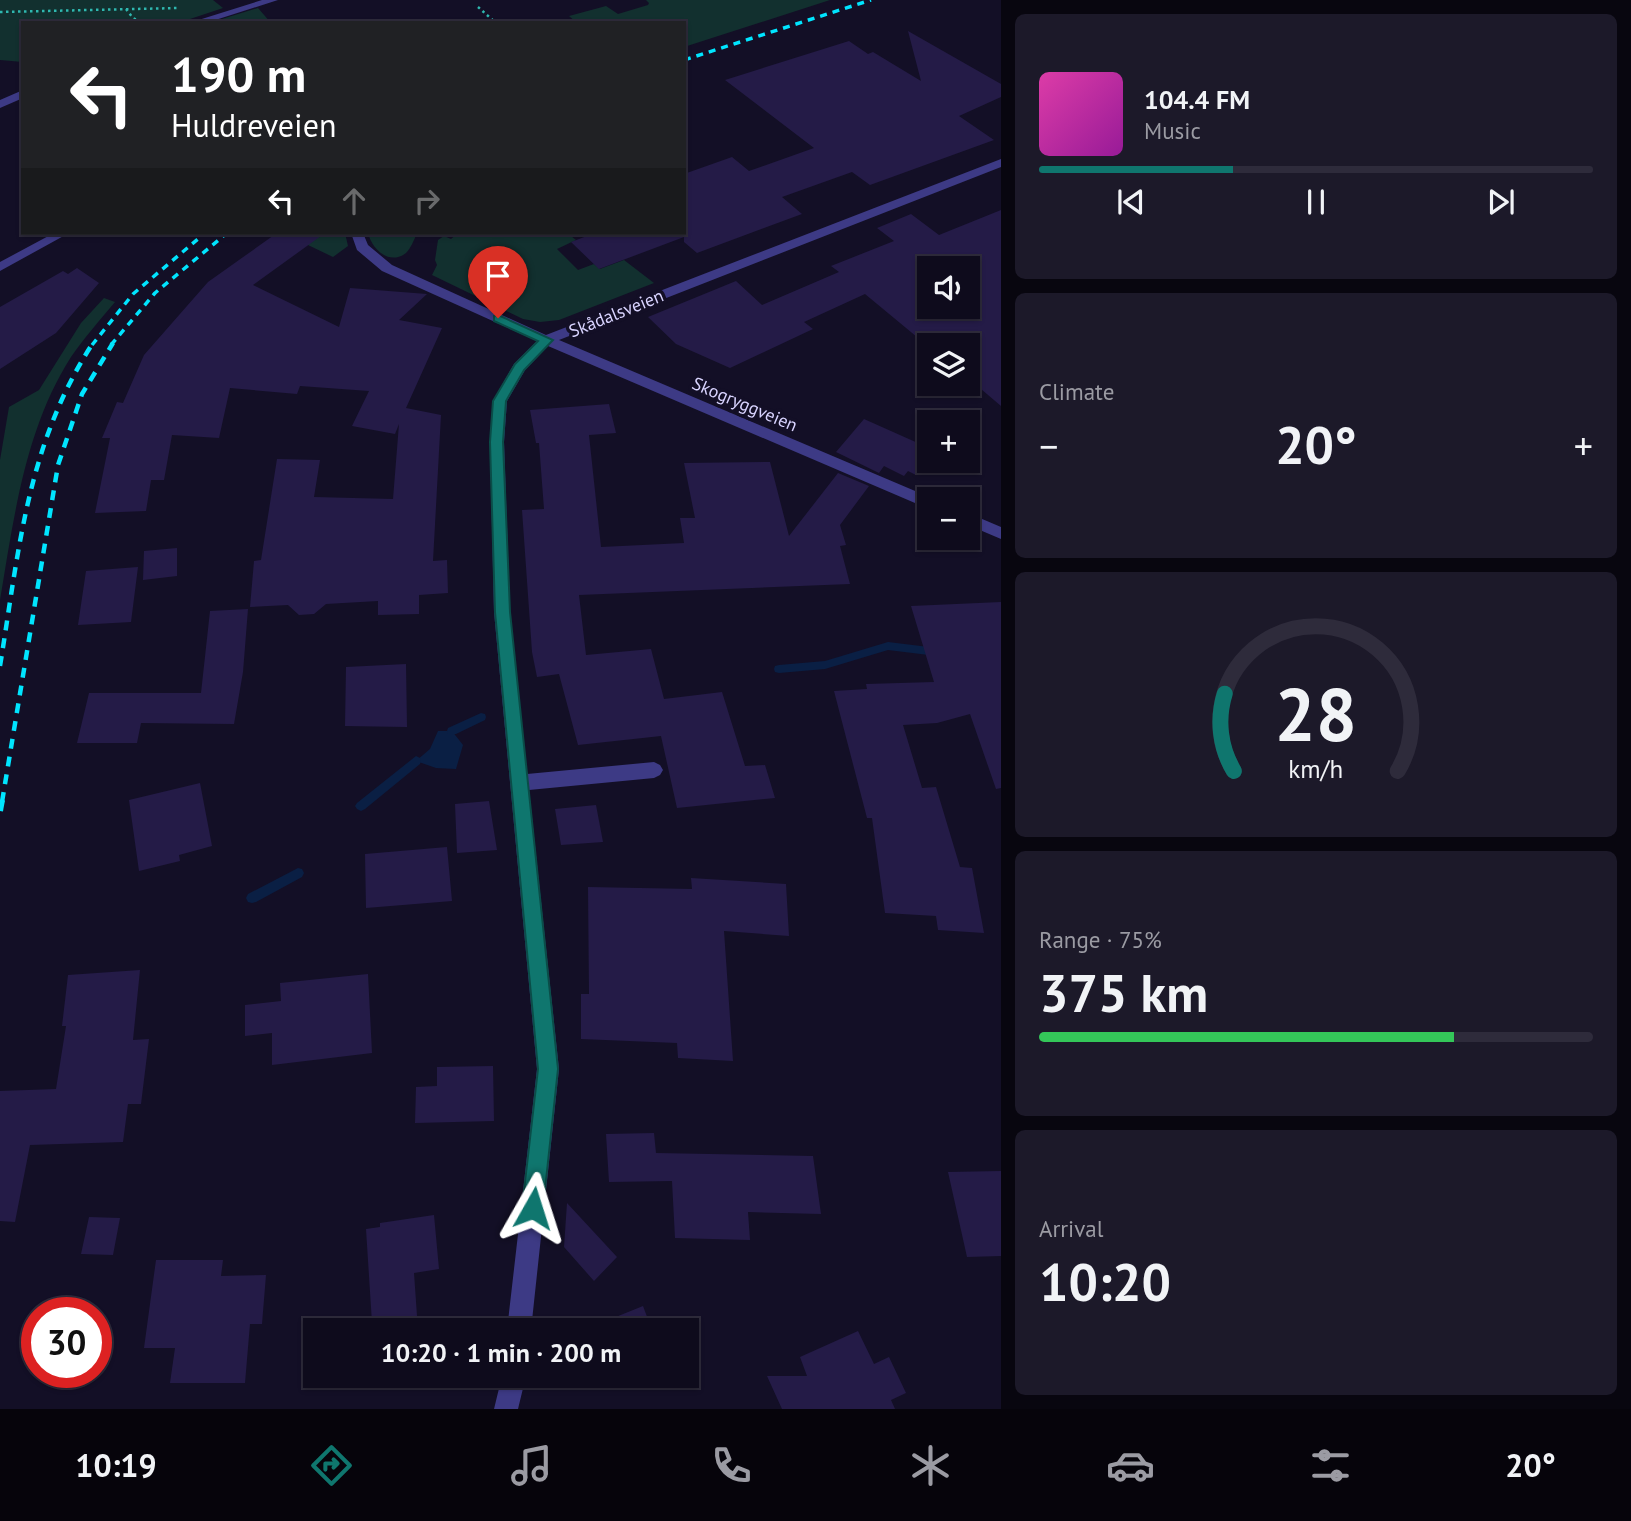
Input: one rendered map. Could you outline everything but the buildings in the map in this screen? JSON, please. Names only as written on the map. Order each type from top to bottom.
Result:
[{"type":"street","points":[[200,21],[274,0]]},
{"type":"street","points":[[0,105],[21,94]]},
{"type":"street","name":"Skådalsveien","points":[[520,1318],[548,1069],[502,612],[497,442],[500,401],[519,367],[546,340],[1001,163]]},
{"type":"street","points":[[0,267],[59,235]]},
{"type":"street","name":"Skogryggveien","points":[[358,235],[362,247],[387,268],[546,340],[917,498]]},
{"type":"street","points":[[980,524],[1001,533]]},
{"type":"street","points":[[519,783],[654,770]]},
{"type":"street","points":[[506,1409],[511,1388]]},
{"type":"path","points":[[478,7],[494,21]]},
{"type":"path","points":[[0,12],[172,8],[222,14]]},
{"type":"path","points":[[126,9],[139,21]]},
{"type":"green space","points":[[0,0],[213,0],[223,8],[184,21],[21,21],[21,62],[0,60]]},
{"type":"green space","points":[[646,0],[830,0],[686,46],[686,21],[575,21],[569,16],[606,6],[618,14],[649,3]]},
{"type":"green space","points":[[258,8],[269,21],[216,21]]},
{"type":"green space","points":[[287,235],[345,235],[348,246],[333,257]]},
{"type":"green space","points":[[369,235],[416,235],[406,253],[393,258],[377,250]]},
{"type":"green space","points":[[456,235],[570,235],[576,240],[557,249],[578,270],[594,264],[600,269],[624,260],[654,283],[559,320],[540,322],[523,319],[432,275],[437,265],[435,260],[438,240],[444,236],[451,239]]},
{"type":"green space","points":[[104,298],[115,302],[71,357],[42,414],[16,506],[0,600],[0,460],[9,407],[39,390],[81,323]]},
{"type":"water","points":[[438,731],[452,731],[463,745],[456,769],[436,768],[416,761],[430,749]]},
{"type":"waterway","points":[[779,669],[825,665],[888,646],[937,652]]},
{"type":"waterway","points":[[452,731],[481,717]]},
{"type":"waterway","points":[[361,806],[416,761]]},
{"type":"waterway","points":[[252,898],[298,873]]},
{"type":"railway","points":[[686,59],[871,0]]},
{"type":"railway","points":[[92,345],[133,294],[203,235]]},
{"type":"railway","points":[[111,345],[155,293],[225,235]]},
{"type":"railway","points":[[0,666],[20,539],[40,459],[53,420],[93,343]]},
{"type":"railway","points":[[2,802],[58,465],[82,394],[113,343]]},
{"type":"railway","points":[[0,811],[2,800]]},
{"type":"route","points":[[498,318],[546,340],[519,367],[500,401],[497,442],[502,612],[548,1069],[533,1208]]}]
